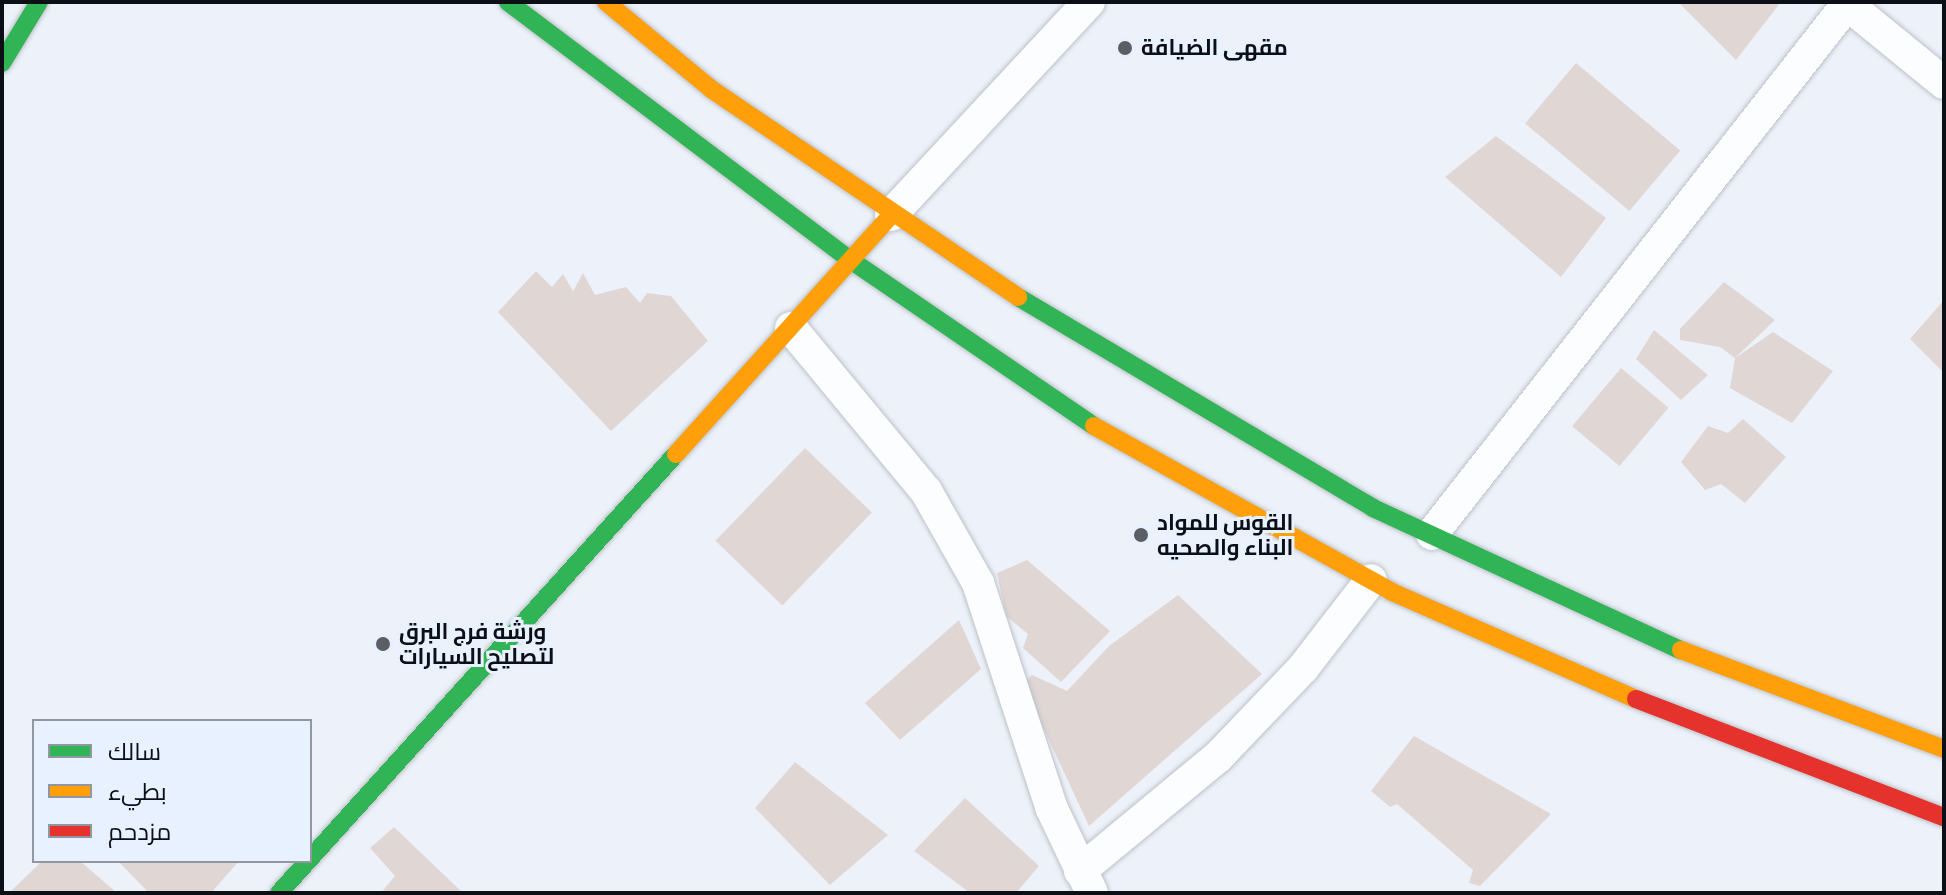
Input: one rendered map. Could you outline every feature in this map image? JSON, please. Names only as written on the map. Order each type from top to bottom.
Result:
[{"type":"main road","points":[[2,63],[39,2]]},
{"type":"main road","points":[[508,2],[852,261],[1106,434],[1371,580],[1653,706],[1944,817]]},
{"type":"main road","points":[[606,2],[711,89],[891,215],[1127,368],[1432,534],[1637,633],[1944,749]]},
{"type":"main road","points":[[312,857],[891,215]]},
{"type":"main road","points":[[279,893],[306,863]]},
{"type":"street","points":[[891,215],[1089,2]]},
{"type":"street","points":[[1432,534],[1848,3],[1944,83]]},
{"type":"street","points":[[791,328],[926,491],[978,583],[1086,882],[1218,757],[1303,668],[1371,580]]},
{"type":"building","points":[[1678,2],[1781,2],[1736,60]]},
{"type":"building","points":[[1576,63],[1680,150],[1629,211],[1525,124]]},
{"type":"building","points":[[1496,136],[1606,218],[1561,277],[1445,177]]},
{"type":"building","points":[[536,271],[552,287],[563,274],[573,291],[583,273],[595,295],[626,287],[640,303],[647,293],[671,296],[708,341],[611,431],[498,312]]},
{"type":"building","points":[[1724,282],[1775,320],[1735,358],[1720,347],[1680,340],[1680,329]]},
{"type":"building","points":[[1944,300],[1944,373],[1910,339]]},
{"type":"building","points":[[1654,330],[1708,375],[1681,400],[1636,359]]},
{"type":"building","points":[[1773,332],[1833,371],[1792,423],[1730,388],[1735,358]]},
{"type":"building","points":[[1621,368],[1668,408],[1620,466],[1572,426]]},
{"type":"building","points":[[1743,419],[1786,457],[1745,503],[1721,484],[1705,490],[1681,462],[1708,426],[1728,433]]},
{"type":"building","points":[[805,448],[872,513],[782,605],[715,541]]},
{"type":"building","points":[[1027,560],[1110,631],[1061,682],[1023,648],[1028,634],[1006,616],[997,573]]},
{"type":"building","points":[[1178,595],[1262,674],[1089,826],[1023,684],[1032,675],[1067,691],[1109,646]]},
{"type":"building","points":[[959,620],[981,669],[900,740],[865,703]]},
{"type":"building","points":[[1414,736],[1551,814],[1480,886],[1469,883],[1473,870],[1397,804],[1390,807],[1371,791]]},
{"type":"building","points":[[795,762],[888,835],[830,885],[755,808]]},
{"type":"building","points":[[965,798],[1039,866],[1016,893],[970,893],[914,851]]},
{"type":"building","points":[[394,827],[463,893],[381,893],[395,876],[370,848]]},
{"type":"building","points":[[40,863],[82,863],[117,893],[9,893]]},
{"type":"building","points":[[120,863],[237,863],[211,893],[149,893]]},
{"type":"traffic: fast","points":[[2,63],[39,2]]},
{"type":"traffic: fast","points":[[508,2],[852,261],[1094,426]]},
{"type":"traffic: fast","points":[[1018,297],[1373,508],[1681,650]]},
{"type":"traffic: fast","points":[[312,857],[676,454]]},
{"type":"traffic: fast","points":[[279,893],[306,863]]},
{"type":"traffic: slow","points":[[606,2],[711,89],[1018,297]]},
{"type":"traffic: slow","points":[[676,454],[891,215]]},
{"type":"traffic: slow","points":[[1094,426],[1392,592],[1636,699]]},
{"type":"traffic: slow","points":[[1681,650],[1944,749]]},
{"type":"traffic: jam","points":[[1636,699],[1944,817]]},
{"type":"place","name":"مقهى الضيافة","points":[[1125,48]]},
{"type":"place","name":"القوس للمواد البناء والصحيه","points":[[1141,535]]},
{"type":"place","name":"ورشة فرج البرق لتصليح السيارات","points":[[383,644]]}]
